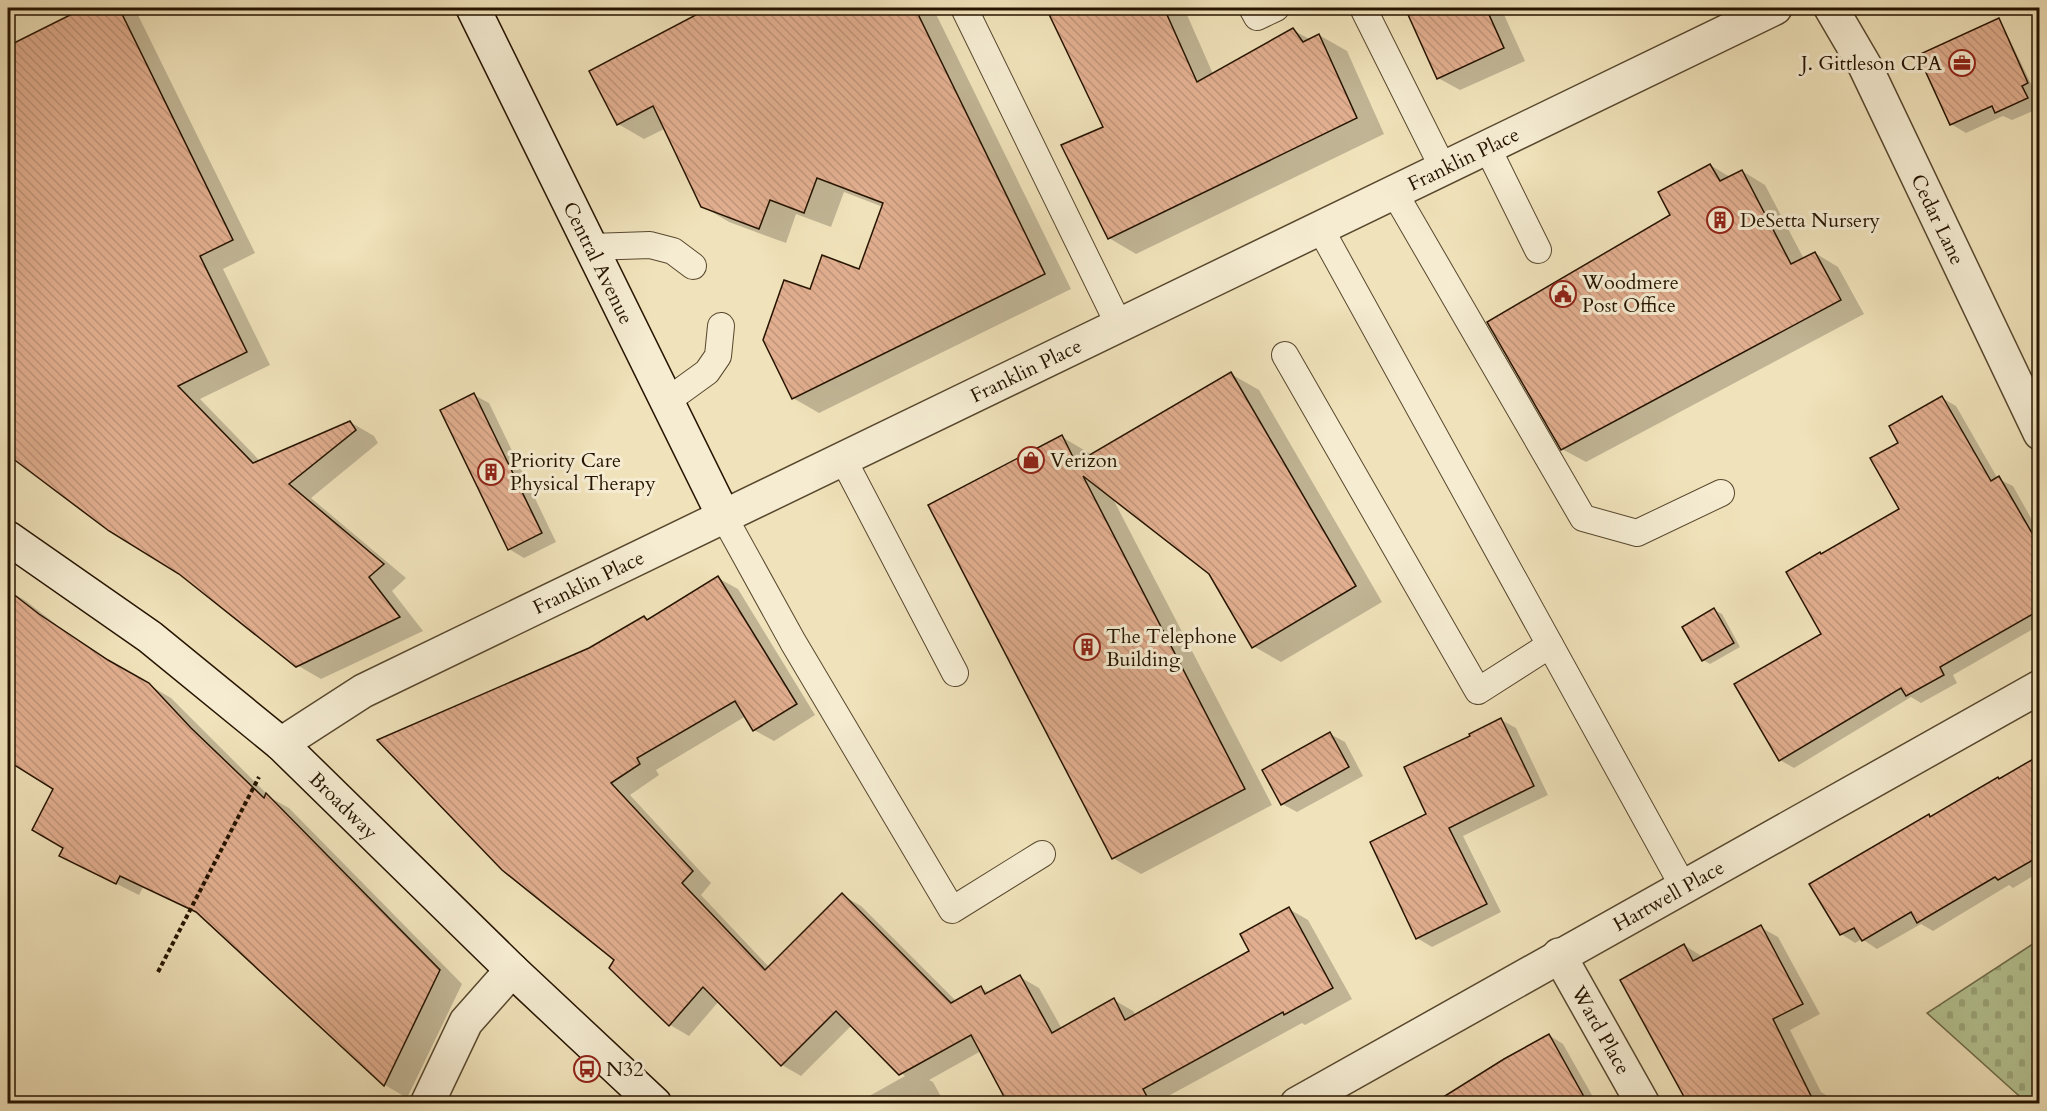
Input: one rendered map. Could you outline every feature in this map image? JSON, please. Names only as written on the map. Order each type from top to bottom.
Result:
[{"type":"street","name":"Central Avenue","points":[[473,8],[724,517]]},
{"type":"street","name":"Franklin Place","points":[[281,744],[363,691],[1775,8]]},
{"type":"street","name":"Cedar Lane","points":[[1832,8],[1865,66],[2040,432]]},
{"type":"street","name":"Broadway","points":[[8,538],[150,637],[281,744],[512,970],[655,1104]]},
{"type":"street","name":"Hartwell Place","points":[[1297,1104],[1558,955],[2040,687]]},
{"type":"street","name":"Ward Place","points":[[1558,955],[1643,1104]]},
{"type":"street","points":[[428,1104],[466,1022],[512,970]]},
{"type":"lane","points":[[964,8],[1119,325]]},
{"type":"lane","points":[[1252,8],[1257,17],[1276,8]]},
{"type":"lane","points":[[1363,8],[1443,168]]},
{"type":"lane","points":[[1487,147],[1538,250]]},
{"type":"lane","points":[[1394,192],[1583,518],[1637,534],[1721,493]]},
{"type":"lane","points":[[1320,228],[1683,886]]},
{"type":"lane","points":[[591,247],[650,245],[673,251],[693,266]]},
{"type":"lane","points":[[667,401],[707,372],[717,356],[721,326]]},
{"type":"lane","points":[[1285,355],[1478,691],[1550,645]]},
{"type":"lane","points":[[843,459],[955,673]]},
{"type":"lane","points":[[724,517],[793,642],[952,910],[1042,854]]},
{"type":"path","points":[[158,972],[252,786],[281,744]]},
{"type":"green space","points":[[2039,940],[2039,1103],[2027,1103],[1927,1013]]},
{"type":"building","points":[[84,8],[119,8],[233,240],[200,256],[247,352],[178,386],[253,463],[350,421],[356,430],[289,484],[384,564],[369,577],[400,617],[296,667],[179,574],[109,531],[8,455],[8,46]]},
{"type":"building","points":[[709,8],[915,8],[1045,274],[792,399],[763,340],[784,280],[810,289],[822,255],[859,269],[883,203],[817,178],[804,213],[770,200],[759,229],[701,207],[653,106],[617,125],[589,71]]},
{"type":"building","points":[[1046,8],[1164,8],[1197,82],[1293,28],[1303,42],[1319,34],[1357,118],[1108,239],[1061,145],[1103,127]]},
{"type":"building","points":[[1405,8],[1486,8],[1504,48],[1437,79]]},
{"type":"building","points":[[1999,18],[2028,83],[2022,86],[2028,98],[1995,113],[1992,106],[1950,125],[1918,55]]},
{"type":"building","points":[[1710,164],[1720,181],[1742,170],[1791,264],[1815,252],[1841,300],[1561,450],[1487,322],[1670,215],[1658,192]]},
{"type":"building","name":"The Telephone Building","points":[[1231,372],[1356,586],[1252,648],[1209,574],[1083,476],[1245,789],[1112,859],[928,505],[1062,435],[1076,463]]},
{"type":"building","name":"Priority Care Physical Therapy","points":[[474,393],[542,533],[508,550],[440,410]]},
{"type":"building","points":[[1942,396],[1991,481],[1999,476],[2040,547],[2040,610],[1940,667],[1944,675],[1906,696],[1901,688],[1779,761],[1734,684],[1821,634],[1786,572],[1899,509],[1870,458],[1898,443],[1889,426]]},
{"type":"building","points":[[718,576],[797,704],[753,731],[735,701],[637,758],[640,764],[611,783],[693,871],[682,883],[765,970],[842,893],[951,1003],[981,986],[985,994],[1020,975],[1052,1033],[1114,998],[1125,1020],[1249,951],[1240,934],[1289,907],[1333,988],[1284,1015],[1283,1012],[1143,1089],[1151,1104],[1008,1104],[971,1035],[899,1075],[836,1011],[781,1066],[703,987],[669,1026],[609,968],[614,960],[502,870],[377,740],[589,648],[644,616],[647,620]]},
{"type":"building","points":[[8,590],[39,614],[108,660],[149,683],[191,728],[264,798],[266,793],[440,970],[384,1086],[196,912],[120,876],[116,884],[59,856],[63,848],[32,830],[53,789],[8,761]]},
{"type":"building","points":[[1714,608],[1734,643],[1702,661],[1682,627]]},
{"type":"building","points":[[1501,718],[1534,786],[1449,828],[1487,904],[1416,939],[1370,842],[1426,814],[1404,767],[1470,736],[1469,734]]},
{"type":"building","points":[[1330,732],[1349,767],[1281,805],[1262,770]]},
{"type":"building","points":[[2040,755],[2040,856],[1998,880],[1995,877],[1917,923],[1911,912],[1862,941],[1854,928],[1840,935],[1809,884],[1929,814],[1930,817]]},
{"type":"building","points":[[1761,925],[1803,1004],[1773,1019],[1815,1104],[1688,1104],[1620,980],[1684,944],[1693,961]]},
{"type":"building","points":[[1549,1034],[1588,1104],[1432,1104],[1504,1059]]},
{"type":"place","name":"J. Gittleson CPA","points":[[1962,63]]},
{"type":"place","name":"DeSetta Nursery","points":[[1720,220]]},
{"type":"place","name":"Woodmere Post Office","points":[[1563,294]]},
{"type":"place","name":"Verizon","points":[[1031,460]]},
{"type":"place","name":"Priority Care Physical Therapy","points":[[491,472]]},
{"type":"place","name":"The Telephone Building","points":[[1087,647]]},
{"type":"place","name":"N32","points":[[587,1069]]}]
